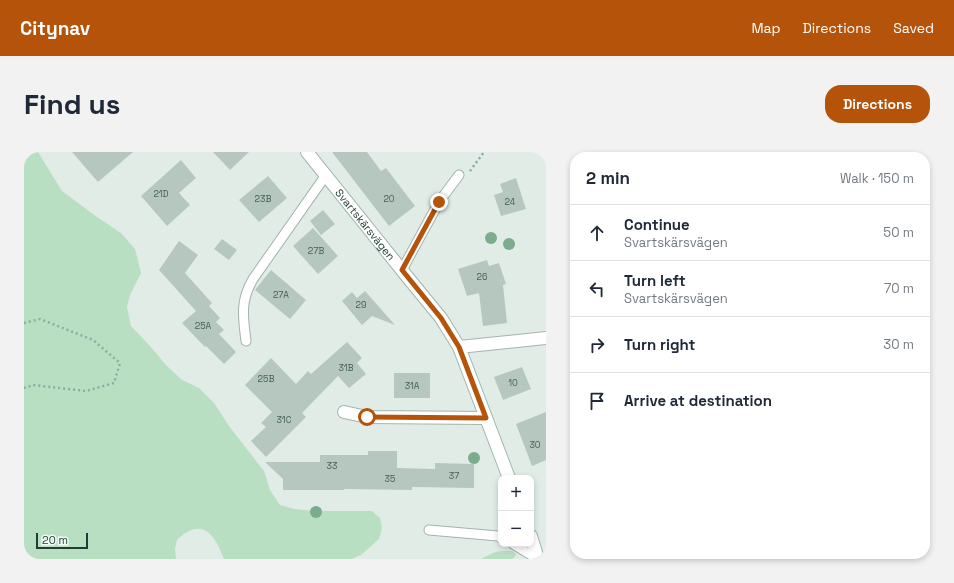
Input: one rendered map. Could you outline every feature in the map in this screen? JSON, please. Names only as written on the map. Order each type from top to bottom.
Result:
[{"type":"street","name":"Svartskärsvägen","points":[[307,152],[441,318],[459,347],[508,475]]},
{"type":"street","points":[[459,347],[546,338]]},
{"type":"street","points":[[344,412],[367,417],[486,418]]},
{"type":"street","points":[[534,546],[538,559],[546,557]]},
{"type":"lane","name":"Svartskärsvägen","points":[[246,341],[243,304],[253,279],[326,176]]},
{"type":"lane","points":[[402,270],[439,202],[459,176]]},
{"type":"lane","points":[[429,530],[498,536]]},
{"type":"lane","points":[[518,547],[538,559]]},
{"type":"path","points":[[24,323],[40,319],[93,340],[120,363],[114,384],[86,391],[33,385],[24,388]]},
{"type":"green space","points":[[24,152],[38,152],[62,191],[121,233],[135,249],[141,273],[130,295],[127,307],[131,326],[166,365],[182,380],[199,388],[214,403],[229,426],[264,471],[270,490],[280,505],[294,509],[314,511],[372,511],[380,518],[382,528],[379,539],[361,555],[352,559],[224,559],[219,546],[211,535],[201,529],[194,529],[187,532],[177,540],[175,549],[176,559],[24,559]]},
{"type":"green space","points":[[512,551],[516,554],[515,557],[512,559],[481,559],[495,552]]},
{"type":"building","points":[[72,152],[133,152],[98,182]]},
{"type":"building","points":[[213,152],[249,152],[230,170]]},
{"type":"building","points":[[332,152],[367,152],[381,171],[386,168],[415,206],[389,226]]},
{"type":"building","points":[[181,160],[196,178],[179,193],[190,205],[167,226],[141,196]]},
{"type":"building","points":[[268,176],[287,198],[259,222],[239,200]]},
{"type":"building","points":[[516,178],[526,209],[501,216],[494,195],[503,192],[500,184]]},
{"type":"building","points":[[323,210],[335,224],[321,235],[310,221]]},
{"type":"building","points":[[313,228],[338,256],[318,274],[293,246]]},
{"type":"building","points":[[222,239],[237,250],[229,260],[214,249]]},
{"type":"building","points":[[179,241],[198,255],[185,273],[212,303],[209,306],[220,318],[216,322],[224,330],[219,334],[236,352],[224,364],[182,323],[196,311],[159,270]]},
{"type":"building","points":[[487,260],[489,266],[499,263],[506,284],[503,285],[507,323],[483,326],[479,293],[467,296],[458,269]]},
{"type":"building","points":[[271,270],[306,300],[290,319],[255,290]]},
{"type":"building","points":[[365,291],[395,325],[372,316],[362,325],[342,301],[352,292],[357,298]]},
{"type":"building","points":[[347,342],[362,358],[357,363],[366,374],[349,388],[338,376],[302,413],[306,417],[266,457],[251,441],[266,427],[261,423],[272,412],[245,385],[271,358],[296,384],[308,371],[311,374]]},
{"type":"building","points":[[522,367],[531,389],[503,400],[494,377]]},
{"type":"building","points":[[394,373],[430,373],[430,398],[394,398]]},
{"type":"building","points":[[546,412],[546,460],[532,466],[516,424]]},
{"type":"building","points":[[368,451],[397,451],[397,468],[435,469],[435,463],[474,464],[474,488],[412,487],[412,490],[283,490],[283,479],[265,462],[320,462],[320,455],[368,455]]},
{"type":"route","points":[[367,417],[486,418],[459,347],[441,318],[402,270],[439,202]]}]
